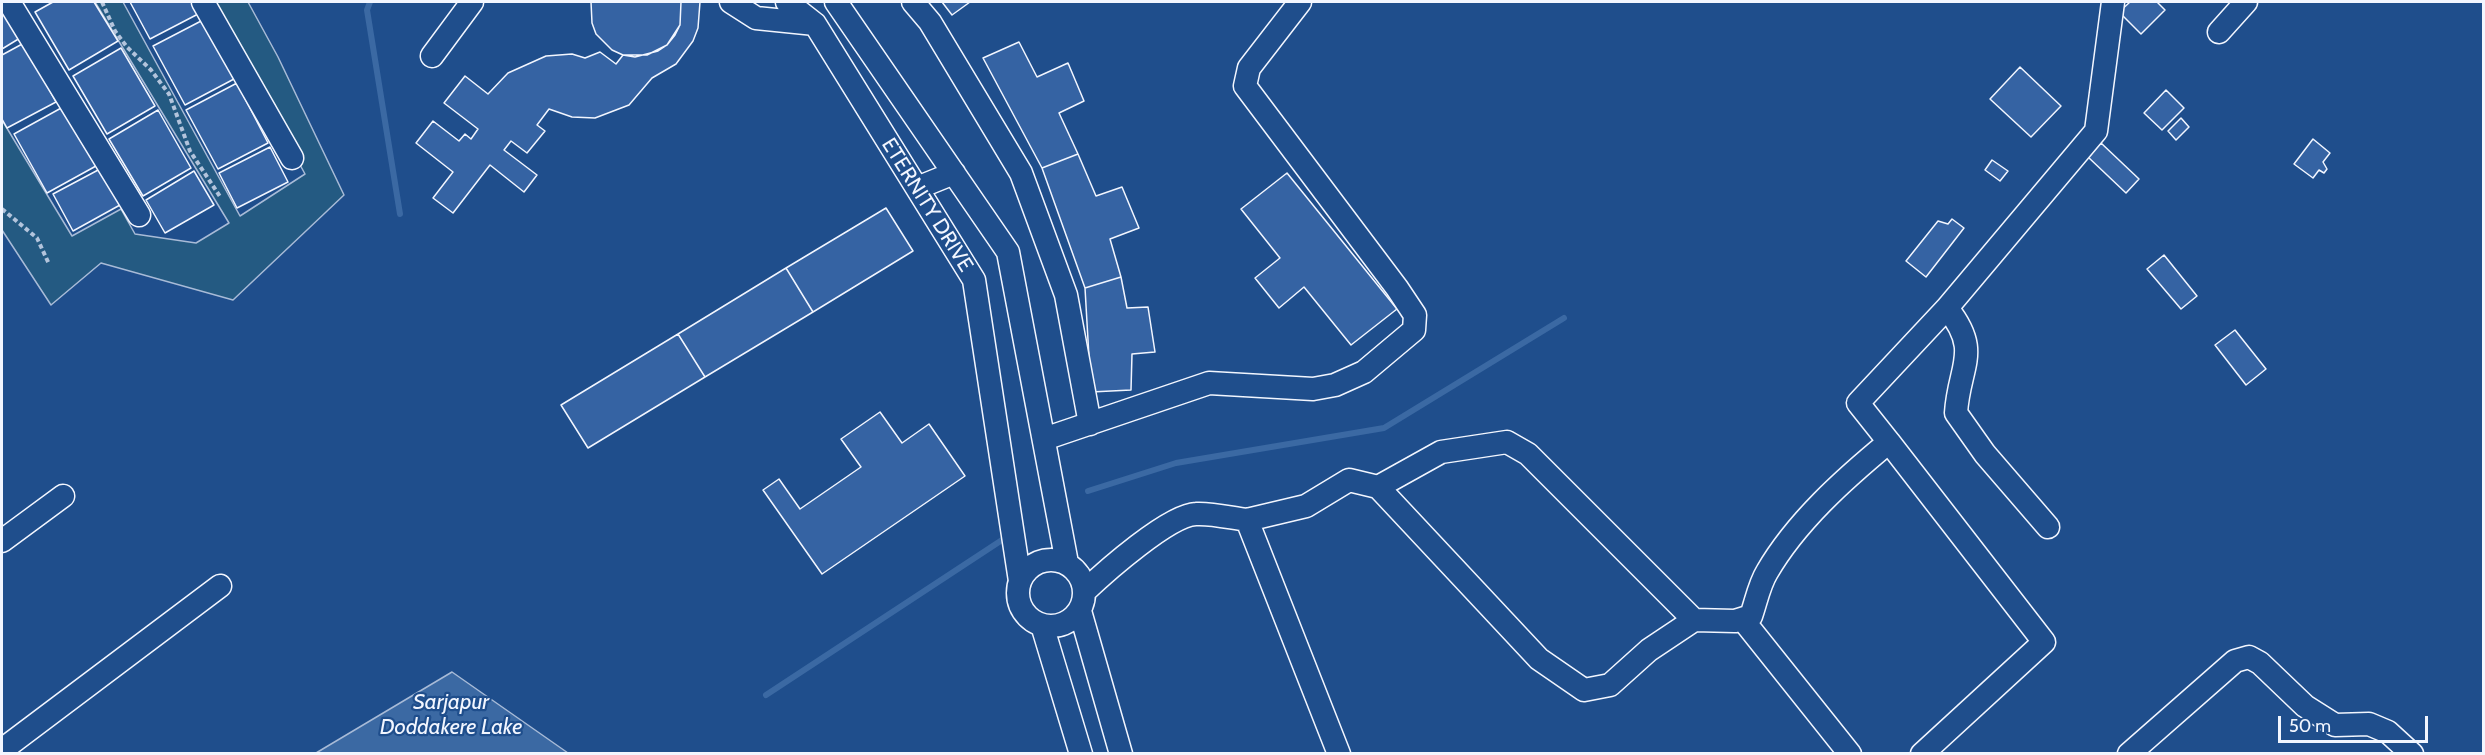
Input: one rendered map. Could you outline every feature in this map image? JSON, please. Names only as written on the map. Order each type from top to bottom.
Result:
[{"type":"street","points":[[9,2],[139,215]]},
{"type":"street","points":[[202,2],[292,158]]},
{"type":"street","points":[[432,56],[472,2]]},
{"type":"street","points":[[731,2],[756,18],[815,24]]},
{"type":"street","name":"ETERNITY DRIVE","points":[[787,2],[815,24],[974,280],[1020,581],[1019,603],[1024,613],[1042,625]]},
{"type":"street","name":"ETERNITY DRIVE","points":[[836,2],[1008,252],[1067,563],[1082,580],[1082,601],[1121,753]]},
{"type":"street","points":[[914,2],[930,22],[1021,173],[1066,295],[1090,424]]},
{"type":"street","points":[[1044,439],[1209,383],[1313,389],[1335,385],[1364,372],[1414,330],[1415,315],[1397,288],[1245,86],[1249,68],[1300,2]]},
{"type":"street","points":[[1922,753],[2044,642],[1858,403],[1947,308],[2096,131],[2113,2]]},
{"type":"street","points":[[2219,32],[2246,2]]},
{"type":"street","points":[[917,188],[954,173]]},
{"type":"street","points":[[1947,308],[1960,325],[1967,341],[1956,414],[1985,454],[2048,527]]},
{"type":"street","points":[[1378,488],[1441,452],[1507,442],[1528,454],[1694,620]]},
{"type":"street","points":[[1081,753],[1042,625],[1063,625],[1115,562],[1162,530],[1194,514],[1247,520],[1306,506],[1349,480],[1378,488],[1539,659],[1584,690],[1611,685],[1648,650],[1694,620],[1743,620],[1751,615],[1765,574],[1785,546],[1849,475],[1889,442]]},
{"type":"street","points":[[2,539],[63,496]]},
{"type":"street","points":[[1247,520],[1339,753]]},
{"type":"street","points":[[1020,581],[1034,564],[1056,560],[1067,563]]},
{"type":"street","points":[[2,750],[220,586]]},
{"type":"street","points":[[1743,620],[1850,753]]},
{"type":"street","points":[[2129,753],[2235,661],[2249,657],[2260,663],[2305,706],[2335,725],[2369,724],[2388,732],[2412,753]]},
{"type":"path","points":[[102,2],[115,31],[127,47],[152,70],[169,94],[190,151],[221,198]]},
{"type":"path","points":[[2,209],[20,227],[37,238],[49,264]]},
{"type":"shaded area","points":[[95,2],[123,2],[240,216],[305,174],[211,2],[248,2],[278,57],[344,195],[233,300],[101,263],[51,305],[2,230],[2,120],[72,236],[121,209],[135,234],[196,243],[229,223]]},
{"type":"water","name":"Sarjapur Doddakere Lake","points":[[452,672],[568,753],[316,753]]},
{"type":"building","points":[[53,2],[94,2],[118,41],[69,70],[35,12]]},
{"type":"building","points":[[130,2],[194,2],[200,13],[150,39]]},
{"type":"building","points":[[591,2],[681,2],[680,25],[667,45],[658,51],[635,57],[623,55],[612,50],[596,34],[592,23]]},
{"type":"building","points":[[681,2],[700,2],[698,28],[693,41],[676,64],[652,78],[629,105],[595,118],[572,117],[549,109],[537,125],[545,131],[527,153],[511,141],[504,150],[537,175],[524,192],[490,165],[453,213],[433,198],[453,172],[416,143],[433,121],[459,141],[465,134],[471,139],[478,129],[444,103],[465,76],[488,94],[508,73],[546,56],[572,54],[585,58],[600,52],[616,64],[623,55],[647,55],[667,45],[675,35],[680,25]]},
{"type":"building","points":[[942,2],[970,2],[952,15]]},
{"type":"building","points":[[2130,2],[2157,2],[2165,10],[2141,34],[2119,12]]},
{"type":"building","points":[[2,4],[20,38],[2,49]]},
{"type":"building","points":[[203,20],[234,79],[185,105],[153,46]]},
{"type":"building","points":[[1019,42],[1037,77],[1068,63],[1084,101],[1059,113],[1078,154],[1042,168],[983,58]]},
{"type":"building","points":[[24,43],[56,102],[7,128],[2,119],[2,55]]},
{"type":"building","points":[[121,48],[155,106],[107,134],[73,76]]},
{"type":"building","points":[[2020,67],[2061,106],[2031,137],[1990,99]]},
{"type":"building","points":[[237,83],[268,143],[218,169],[186,110]]},
{"type":"building","points":[[2166,90],[2184,108],[2162,130],[2144,113]]},
{"type":"building","points":[[63,107],[96,166],[47,193],[14,134]]},
{"type":"building","points":[[158,110],[191,168],[143,196],[109,139]]},
{"type":"building","points":[[2181,118],[2189,127],[2176,140],[2168,131]]},
{"type":"building","points":[[2313,139],[2330,153],[2323,162],[2327,169],[2324,173],[2319,170],[2313,178],[2294,164]]},
{"type":"building","points":[[2101,143],[2139,179],[2126,193],[2088,157]]},
{"type":"building","points":[[270,147],[288,182],[237,208],[219,173]]},
{"type":"building","points":[[1078,154],[1096,196],[1122,187],[1139,228],[1110,239],[1121,277],[1085,288],[1042,168]]},
{"type":"building","points":[[1992,160],[2008,171],[2000,181],[1985,170]]},
{"type":"building","points":[[100,169],[120,205],[73,231],[53,194]]},
{"type":"building","points":[[194,171],[214,205],[165,233],[146,200]]},
{"type":"building","points":[[1287,173],[1397,309],[1351,345],[1304,287],[1279,308],[1255,278],[1280,258],[1241,209]]},
{"type":"building","points":[[886,208],[913,251],[813,312],[786,268]]},
{"type":"building","points":[[1952,219],[1964,228],[1926,277],[1906,261],[1938,221],[1948,224]]},
{"type":"building","points":[[2164,255],[2197,296],[2181,309],[2147,269]]},
{"type":"building","points":[[786,268],[813,312],[705,377],[678,334]]},
{"type":"building","points":[[1121,277],[1127,308],[1148,307],[1155,352],[1132,354],[1131,390],[1091,392],[1085,288]]},
{"type":"building","points":[[2235,330],[2266,369],[2246,385],[2215,345]]},
{"type":"building","points":[[678,334],[705,377],[588,448],[561,405]]},
{"type":"building","points":[[880,412],[902,443],[929,424],[965,476],[822,574],[763,490],[779,479],[800,509],[861,467],[841,439]]},
{"type":"waterway","points":[[370,2],[367,10],[400,214]]},
{"type":"waterway","points":[[1088,491],[1176,463],[1384,428],[1564,318]]},
{"type":"waterway","points":[[766,695],[1002,540]]}]
